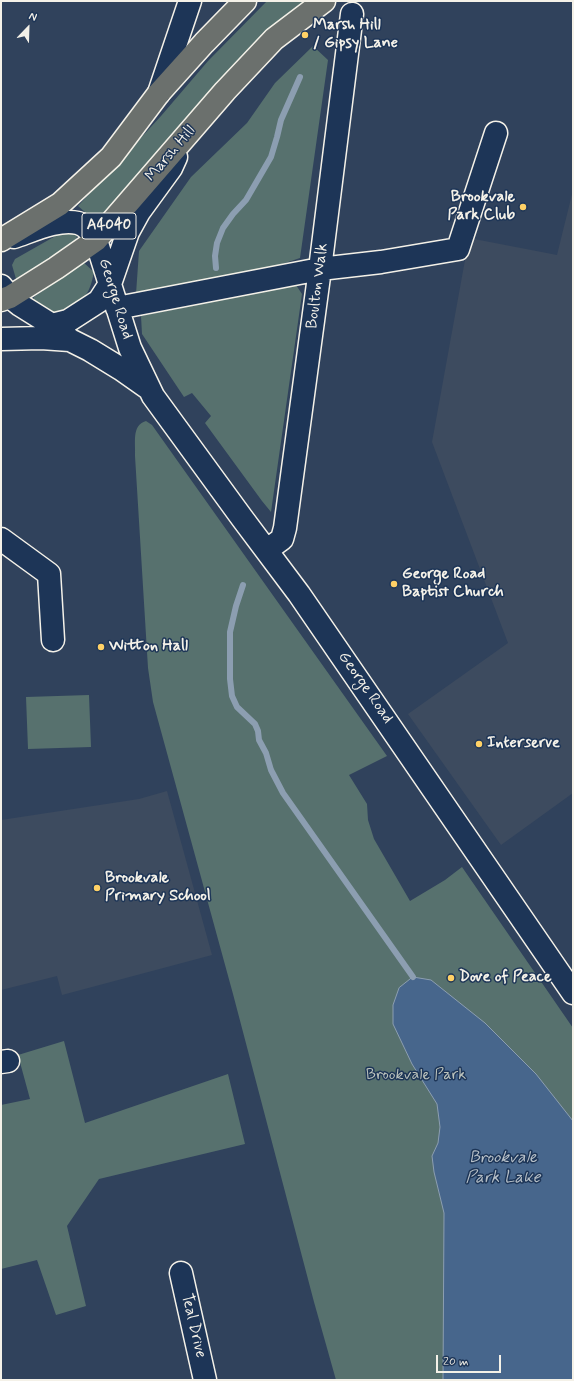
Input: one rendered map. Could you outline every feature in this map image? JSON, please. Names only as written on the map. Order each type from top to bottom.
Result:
[{"type":"main road","name":"A4040","points":[[1,241],[60,204],[111,158],[158,93],[245,1]]},
{"type":"main road","name":"Marsh Hill","points":[[4,294],[56,268],[96,240],[188,133],[274,39],[324,1]]},
{"type":"street","points":[[158,93],[190,1]]},
{"type":"street","name":"Boulton Walk","points":[[266,550],[282,539],[285,528],[320,269],[352,14]]},
{"type":"street","points":[[52,325],[68,321],[99,301],[110,284],[128,232],[139,212],[171,168],[188,133]]},
{"type":"street","points":[[117,308],[320,269],[381,262],[458,249],[496,133]]},
{"type":"street","name":"George Road","points":[[1,241],[59,222],[79,223],[90,231],[96,240],[130,348],[149,389],[299,594],[573,993]]},
{"type":"street","name":"George Road","points":[[4,294],[52,325],[70,340],[121,369],[149,389]]},
{"type":"street","points":[[1,339],[41,338],[70,340]]},
{"type":"street","points":[[1,539],[49,574],[53,640]]},
{"type":"street","name":"Teal Drive","points":[[181,1273],[205,1380]]},
{"type":"shaded area","points":[[573,190],[573,793],[501,845],[408,714],[508,643],[432,442],[469,238],[557,255]]},
{"type":"shaded area","name":"Brookvale Primary School","points":[[167,791],[212,955],[62,995],[57,976],[1,990],[1,820],[139,799]]},
{"type":"green space","points":[[267,1],[311,1],[100,225],[78,206],[161,116],[208,61]]},
{"type":"green space","points":[[313,46],[328,60],[300,258],[264,270],[136,294],[139,251],[191,177],[247,123],[275,83]]},
{"type":"green space","points":[[66,230],[77,236],[74,247],[25,280],[16,279],[12,265],[15,259]]},
{"type":"green space","points":[[83,262],[94,272],[90,288],[84,298],[74,306],[61,314],[44,309],[33,302],[34,297]]},
{"type":"green space","points":[[296,285],[302,294],[271,512],[205,423],[211,416],[192,393],[184,397],[142,334],[141,316]]},
{"type":"green space","name":"Brookvale Park","points":[[146,421],[152,425],[387,756],[349,775],[367,804],[368,820],[374,839],[410,901],[445,880],[462,867],[573,1028],[573,1380],[336,1380],[153,702],[148,668],[135,456],[136,431],[141,423]]},
{"type":"green space","points":[[89,695],[91,747],[28,749],[26,697]]},
{"type":"green space","points":[[64,1041],[85,1123],[228,1074],[245,1144],[99,1179],[67,1226],[86,1306],[56,1315],[37,1260],[1,1269],[1,1105],[30,1099],[18,1055]]},
{"type":"water","name":"Brookvale Park Lake","points":[[413,977],[431,980],[485,1023],[536,1074],[573,1121],[573,1380],[443,1380],[444,1213],[434,1172],[432,1156],[438,1143],[440,1127],[437,1104],[412,1064],[393,1024],[393,1005],[399,988]]},
{"type":"waterway","points":[[216,268],[215,256],[217,243],[223,228],[246,200],[271,157],[281,120],[300,77]]},
{"type":"waterway","points":[[243,585],[230,632],[230,679],[232,696],[237,707],[255,724],[258,731],[259,740],[266,753],[271,770],[283,793],[413,977]]},
{"type":"place","name":"Marsh Hill / Gipsy Lane","points":[[305,35]]},
{"type":"place","name":"Brookvale Park Club","points":[[523,207]]},
{"type":"place","name":"George Road Baptist Church","points":[[394,584]]},
{"type":"place","name":"Witton Hall","points":[[101,647]]},
{"type":"place","name":"Interserve","points":[[479,744]]},
{"type":"place","name":"Brookvale Primary School","points":[[97,888]]},
{"type":"place","name":"Dove of Peace","points":[[451,978]]}]
